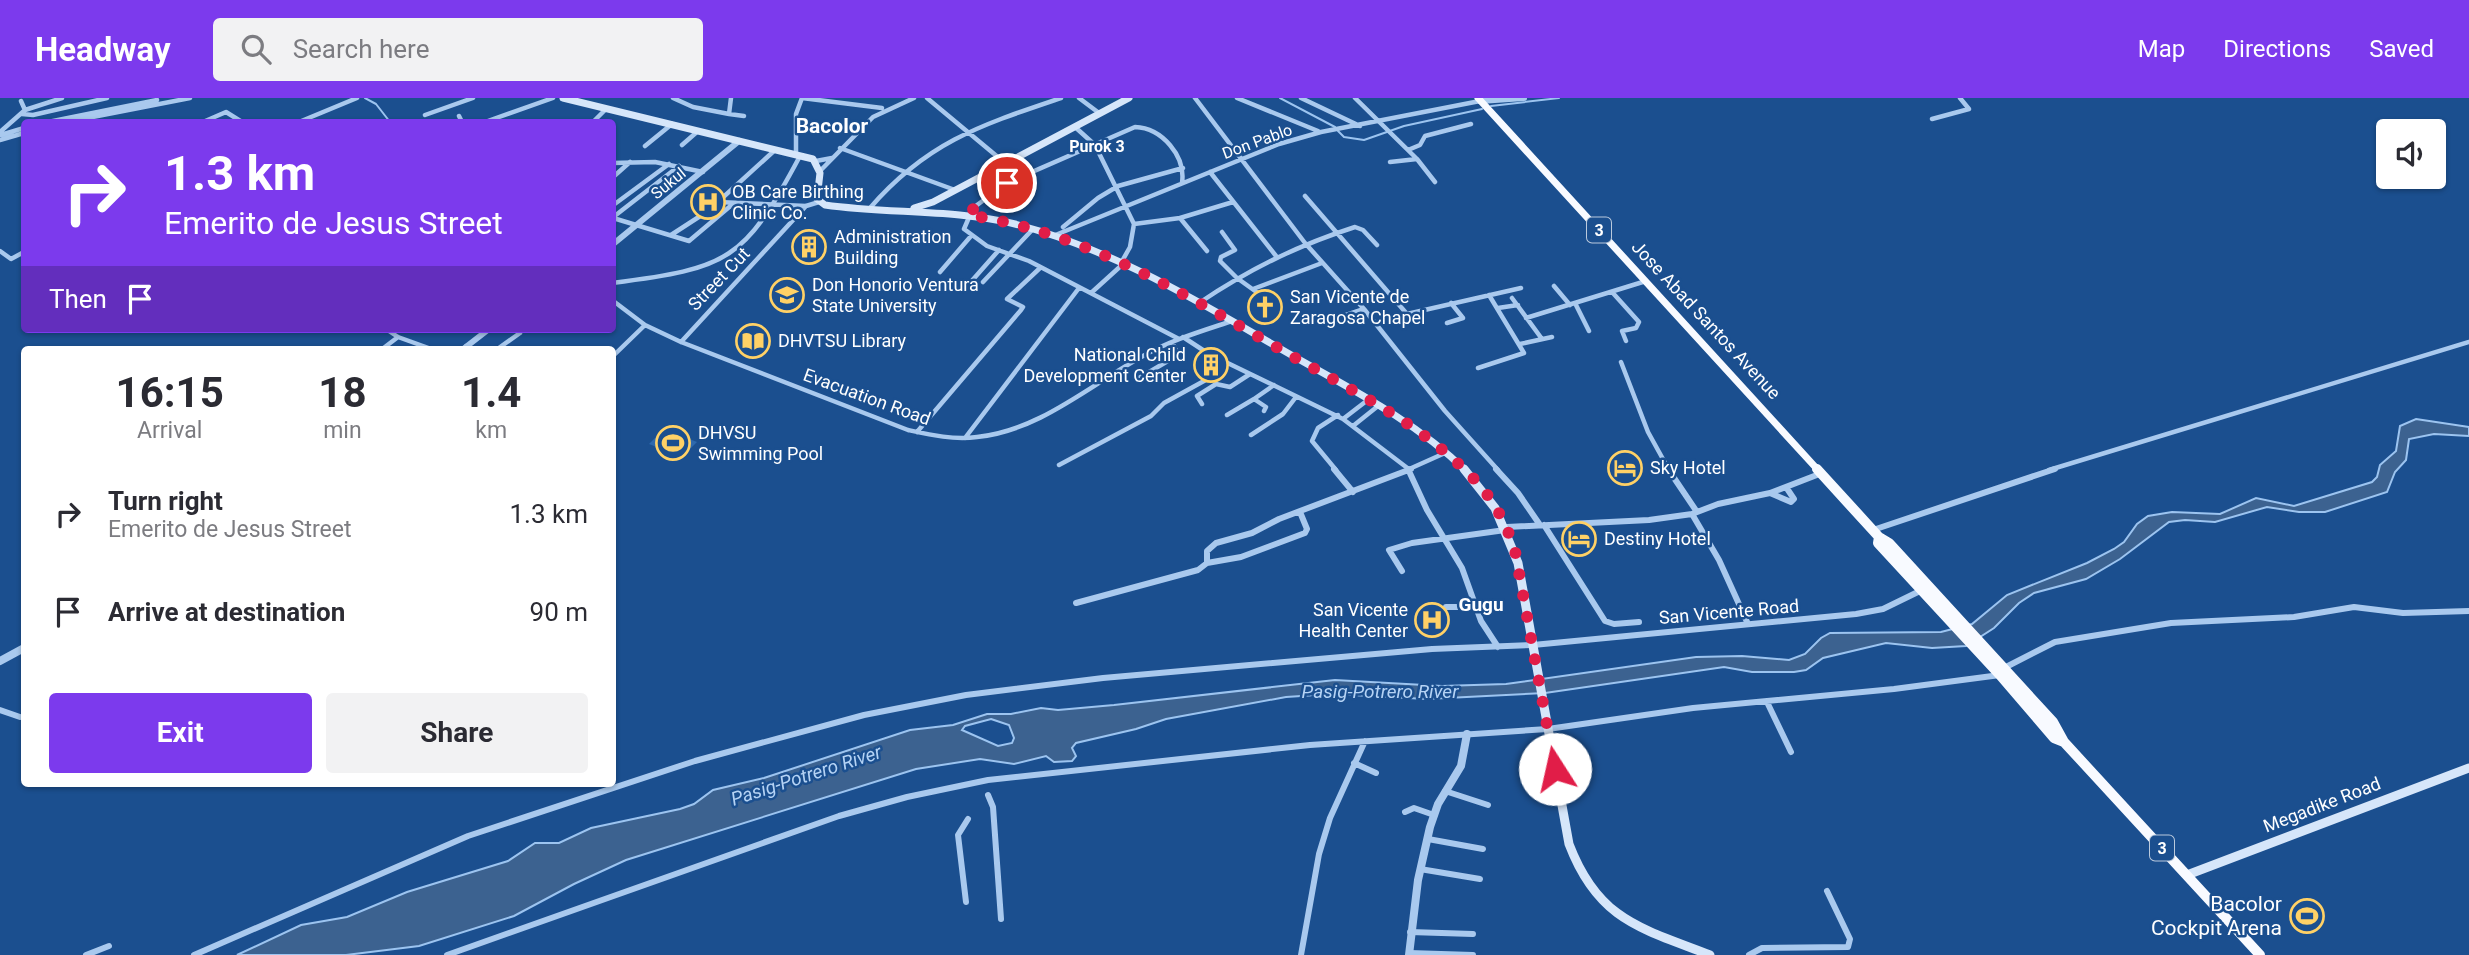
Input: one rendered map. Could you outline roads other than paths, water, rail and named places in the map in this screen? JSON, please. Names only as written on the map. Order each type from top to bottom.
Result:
[{"type":"highway","name":"Jose Abad Santos Avenue","points":[[1482,103],[1822,473],[1876,533],[1878,543],[2000,669],[2054,738],[2064,742],[2260,955]]},
{"type":"main road","points":[[563,98],[798,155],[816,162],[821,170],[816,196],[819,202],[830,206],[968,215],[1056,233],[1122,263],[1232,321],[1369,400],[1445,453],[1476,481],[1507,529],[1518,563],[1569,844],[1582,880],[1607,908],[1630,923],[1710,955]]},
{"type":"main road","points":[[906,210],[933,202],[1129,98]]},
{"type":"main road","points":[[933,202],[934,208],[940,212]]},
{"type":"main road","name":"Megadike Road","points":[[2187,875],[2469,768]]},
{"type":"street","points":[[0,133],[24,112],[62,98]]},
{"type":"street","points":[[24,112],[33,115],[107,98]]},
{"type":"street","points":[[82,119],[190,98]]},
{"type":"street","points":[[306,119],[357,98]]},
{"type":"street","points":[[425,115],[473,98]]},
{"type":"street","points":[[494,119],[553,98]]},
{"type":"street","points":[[729,114],[731,98]]},
{"type":"street","points":[[616,282],[681,272],[723,258],[748,239],[771,205],[798,155],[796,114],[802,98],[882,108],[914,98]]},
{"type":"street","points":[[927,98],[1005,163]]},
{"type":"street","points":[[870,208],[904,170],[927,151],[967,131],[1060,98]]},
{"type":"street","points":[[1079,98],[1099,113]]},
{"type":"street","points":[[1195,98],[1305,243],[1364,309],[1419,380],[1518,493],[1605,621],[1615,624],[1639,622]]},
{"type":"street","points":[[1237,98],[1321,132]]},
{"type":"street","points":[[1301,98],[1360,126]]},
{"type":"street","points":[[1310,102],[1316,98]]},
{"type":"street","points":[[1355,98],[1417,159],[1435,182]]},
{"type":"street","points":[[1482,103],[1524,98]]},
{"type":"street","points":[[1931,119],[1969,109],[1960,98]]},
{"type":"street","points":[[63,119],[157,100]]},
{"type":"street","points":[[675,100],[744,116]]},
{"type":"street","points":[[21,101],[24,112]]},
{"type":"street","name":"Don Pablo","points":[[1056,233],[1279,144],[1321,132],[1339,131],[1482,103]]},
{"type":"street","points":[[821,170],[882,108]]},
{"type":"street","points":[[596,119],[606,109]]},
{"type":"street","points":[[210,119],[226,112],[237,119]]},
{"type":"street","points":[[645,146],[672,124]]},
{"type":"street","points":[[1408,150],[1420,145],[1425,136],[1471,124]]},
{"type":"street","points":[[1074,126],[1095,145],[1118,186],[1134,224],[1133,240],[1122,263],[1091,293]]},
{"type":"street","points":[[1182,183],[1184,168],[1165,140],[1141,127],[1007,183],[981,200],[968,215],[964,229],[971,236],[999,250],[1010,253],[1227,363],[1341,417],[1410,470],[1427,510],[1462,568],[1486,632],[1498,647]]},
{"type":"street","points":[[0,133],[21,131]]},
{"type":"street","points":[[682,145],[698,131]]},
{"type":"street","points":[[0,140],[21,132]]},
{"type":"street","name":"Sukul","points":[[616,242],[739,141]]},
{"type":"street","points":[[840,148],[955,190]]},
{"type":"street","points":[[671,235],[718,202],[775,150]]},
{"type":"street","points":[[816,162],[832,158]]},
{"type":"street","points":[[1391,162],[1417,159]]},
{"type":"street","points":[[616,163],[649,161],[703,173]]},
{"type":"street","points":[[616,174],[630,162]]},
{"type":"street","points":[[616,203],[669,164]]},
{"type":"street","points":[[616,216],[678,166]]},
{"type":"street","points":[[1056,233],[1098,198],[1118,186],[1184,168]]},
{"type":"street","points":[[1210,172],[1276,256]]},
{"type":"street","points":[[1305,196],[1407,314],[1521,288]]},
{"type":"street","points":[[718,202],[806,206],[819,202]]},
{"type":"street","points":[[1134,224],[1180,218],[1233,202]]},
{"type":"street","points":[[616,219],[686,241],[693,240],[734,203]]},
{"type":"street","name":"Street Cut","points":[[681,342],[730,284],[750,268],[806,206]]},
{"type":"street","points":[[1180,218],[1207,251]]},
{"type":"street","points":[[1199,303],[1237,278],[1305,243],[1361,228],[1377,245]]},
{"type":"street","points":[[983,282],[1033,229]]},
{"type":"street","points":[[1222,232],[1235,250],[1220,257],[1220,261],[1237,278],[1269,301]]},
{"type":"street","points":[[940,272],[971,236]]},
{"type":"street","points":[[969,284],[999,250]]},
{"type":"street","points":[[0,251],[10,259],[21,254]]},
{"type":"street","points":[[1252,289],[1322,263]]},
{"type":"street","points":[[917,432],[1022,309],[1007,299],[1040,268]]},
{"type":"street","points":[[1526,318],[1647,281]]},
{"type":"street","points":[[1554,286],[1573,304],[1589,331]]},
{"type":"street","points":[[965,438],[1034,344],[1080,288]]},
{"type":"street","points":[[1612,292],[1639,323],[1636,328],[1622,331],[1626,341]]},
{"type":"street","points":[[1478,368],[1522,355],[1520,344],[1489,295]]},
{"type":"street","points":[[1512,298],[1542,339]]},
{"type":"street","name":"Evacuation Road","points":[[616,303],[645,325],[681,342],[917,432],[965,438],[1026,426],[1143,355],[1181,338],[1232,321]]},
{"type":"street","points":[[1447,323],[1463,318],[1451,303]]},
{"type":"street","points":[[1498,308],[1518,305]]},
{"type":"street","points":[[1343,316],[1364,309]]},
{"type":"street","points":[[616,353],[645,325]]},
{"type":"street","points":[[392,333],[423,346]]},
{"type":"street","points":[[467,346],[484,333]]},
{"type":"street","points":[[502,346],[520,333]]},
{"type":"street","points":[[386,346],[398,337]]},
{"type":"street","points":[[1520,344],[1552,337]]},
{"type":"street","points":[[1139,378],[1178,355],[1172,342]]},
{"type":"street","points":[[1876,533],[1992,488],[2469,342]]},
{"type":"street","points":[[1621,362],[1648,432],[1695,513],[1748,624]]},
{"type":"street","points":[[1059,465],[1151,416],[1164,403],[1213,376],[1227,363]]},
{"type":"street","points":[[1202,404],[1197,396],[1216,384],[1230,387],[1250,374]]},
{"type":"street","points":[[1227,415],[1275,385]]},
{"type":"street","points":[[1251,435],[1283,414],[1296,397]]},
{"type":"street","points":[[1254,399],[1266,407],[1264,411]]},
{"type":"street","points":[[1353,492],[1312,441],[1313,433],[1369,400]]},
{"type":"street","points":[[1353,426],[1378,406]]},
{"type":"street","points":[[1207,563],[1207,551],[1216,543],[1252,533],[1279,519],[1410,470],[1445,453]]},
{"type":"street","points":[[1402,571],[1389,550],[1444,538],[1507,529],[1649,520],[1695,513],[1718,504],[1786,487],[1822,473]]},
{"type":"street","points":[[1770,492],[1791,502],[1794,499],[1786,487]]},
{"type":"street","points":[[1076,603],[1198,570],[1207,563],[1214,564],[1254,552],[1305,533],[1307,529],[1300,512]]},
{"type":"street","name":"San Vicente Road","points":[[194,955],[468,836],[706,758],[863,715],[966,695],[1089,679],[1432,649],[1534,646],[1876,611],[1927,591]]},
{"type":"street","points":[[1446,607],[1476,607]]},
{"type":"street","points":[[447,955],[779,836],[907,797],[1047,772],[1365,741],[1548,727],[1894,689],[2000,669],[2055,642],[2171,623],[2294,617],[2354,607],[2403,613],[2469,611]]},
{"type":"street","points":[[0,661],[21,650]]},
{"type":"street","points":[[1767,702],[1791,752]]},
{"type":"street","points":[[0,710],[20,717]]},
{"type":"street","points":[[1467,734],[1461,766],[1434,815],[1420,869],[1409,954],[1473,955]]},
{"type":"street","points":[[1301,955],[1319,854],[1330,818],[1365,741]]},
{"type":"street","points":[[1354,763],[1376,773]]},
{"type":"street","points":[[1445,791],[1488,805]]},
{"type":"street","points":[[988,794],[993,807],[1001,919]]},
{"type":"street","points":[[1405,812],[1414,808],[1434,815]]},
{"type":"street","points":[[966,902],[958,835],[968,819]]},
{"type":"street","points":[[1428,839],[1483,849]]},
{"type":"street","points":[[1420,869],[1480,879]]},
{"type":"street","points":[[1749,955],[1762,948],[1848,947],[1850,939],[1827,891]]},
{"type":"street","points":[[1410,932],[1473,934]]},
{"type":"street","points":[[86,955],[109,946]]},
{"type":"water","name":"Pasig-Potrero River","points":[[2416,419],[2469,427],[2469,436],[2434,434],[2409,439],[2406,460],[2395,472],[2387,492],[2325,512],[2299,512],[2267,507],[2215,522],[2169,522],[2120,559],[2086,579],[2034,593],[2019,603],[1994,628],[1966,646],[1932,648],[1886,643],[1823,658],[1806,670],[1794,672],[1752,672],[1724,667],[1545,693],[1427,699],[1332,694],[1286,697],[1166,719],[1076,743],[1072,748],[1076,756],[1072,761],[1054,762],[1046,756],[1014,764],[980,759],[916,769],[626,860],[514,916],[419,946],[346,955],[237,955],[301,925],[347,917],[407,892],[508,861],[535,843],[559,843],[591,828],[680,809],[694,804],[713,790],[764,778],[910,730],[953,725],[987,714],[1011,714],[1041,708],[1058,710],[1114,705],[1335,680],[1442,686],[1506,684],[1696,657],[1742,656],[1789,660],[1805,654],[1830,633],[1941,632],[1972,624],[2007,595],[2087,563],[2114,549],[2148,516],[2172,512],[2220,514],[2256,498],[2294,506],[2372,482],[2377,477],[2380,465],[2396,451],[2400,426]],"holes":[[[991,719],[1009,725],[1014,738],[1012,743],[998,746],[962,730],[965,726]]]},
{"type":"waterway","points":[[365,98],[376,104],[388,119]]},
{"type":"waterway","points":[[1280,98],[1335,127]]},
{"type":"waterway","points":[[1491,106],[1559,98]]},
{"type":"waterway","points":[[1338,131],[1344,137],[1364,140],[1404,126],[1482,109]]},
{"type":"waterway","points":[[2,137],[13,134]]},
{"type":"place","name":"OB Care Birthing Clinic Co.","points":[[708,202]]},
{"type":"place","name":"Administration Building","points":[[809,247]]},
{"type":"place","name":"Don Honorio Ventura State University","points":[[787,295]]},
{"type":"place","name":"San Vicente de Zaragosa Chapel","points":[[1265,307]]},
{"type":"place","name":"DHVTSU Library","points":[[753,341]]},
{"type":"place","name":"National Child Development Center","points":[[1211,365]]},
{"type":"place","name":"DHVSU Swimming Pool","points":[[673,443]]},
{"type":"place","name":"Sky Hotel","points":[[1625,468]]},
{"type":"place","name":"Destiny Hotel","points":[[1579,539]]},
{"type":"place","name":"San Vicente Health Center","points":[[1432,620]]},
{"type":"place","name":"Bacolor Cockpit Arena","points":[[2307,916]]},
{"type":"district","name":"Bacolor","points":[[832,126]]},
{"type":"district","name":"Purok 3","points":[[1097,146]]},
{"type":"district","name":"Gugu","points":[[1481,604]]}]
